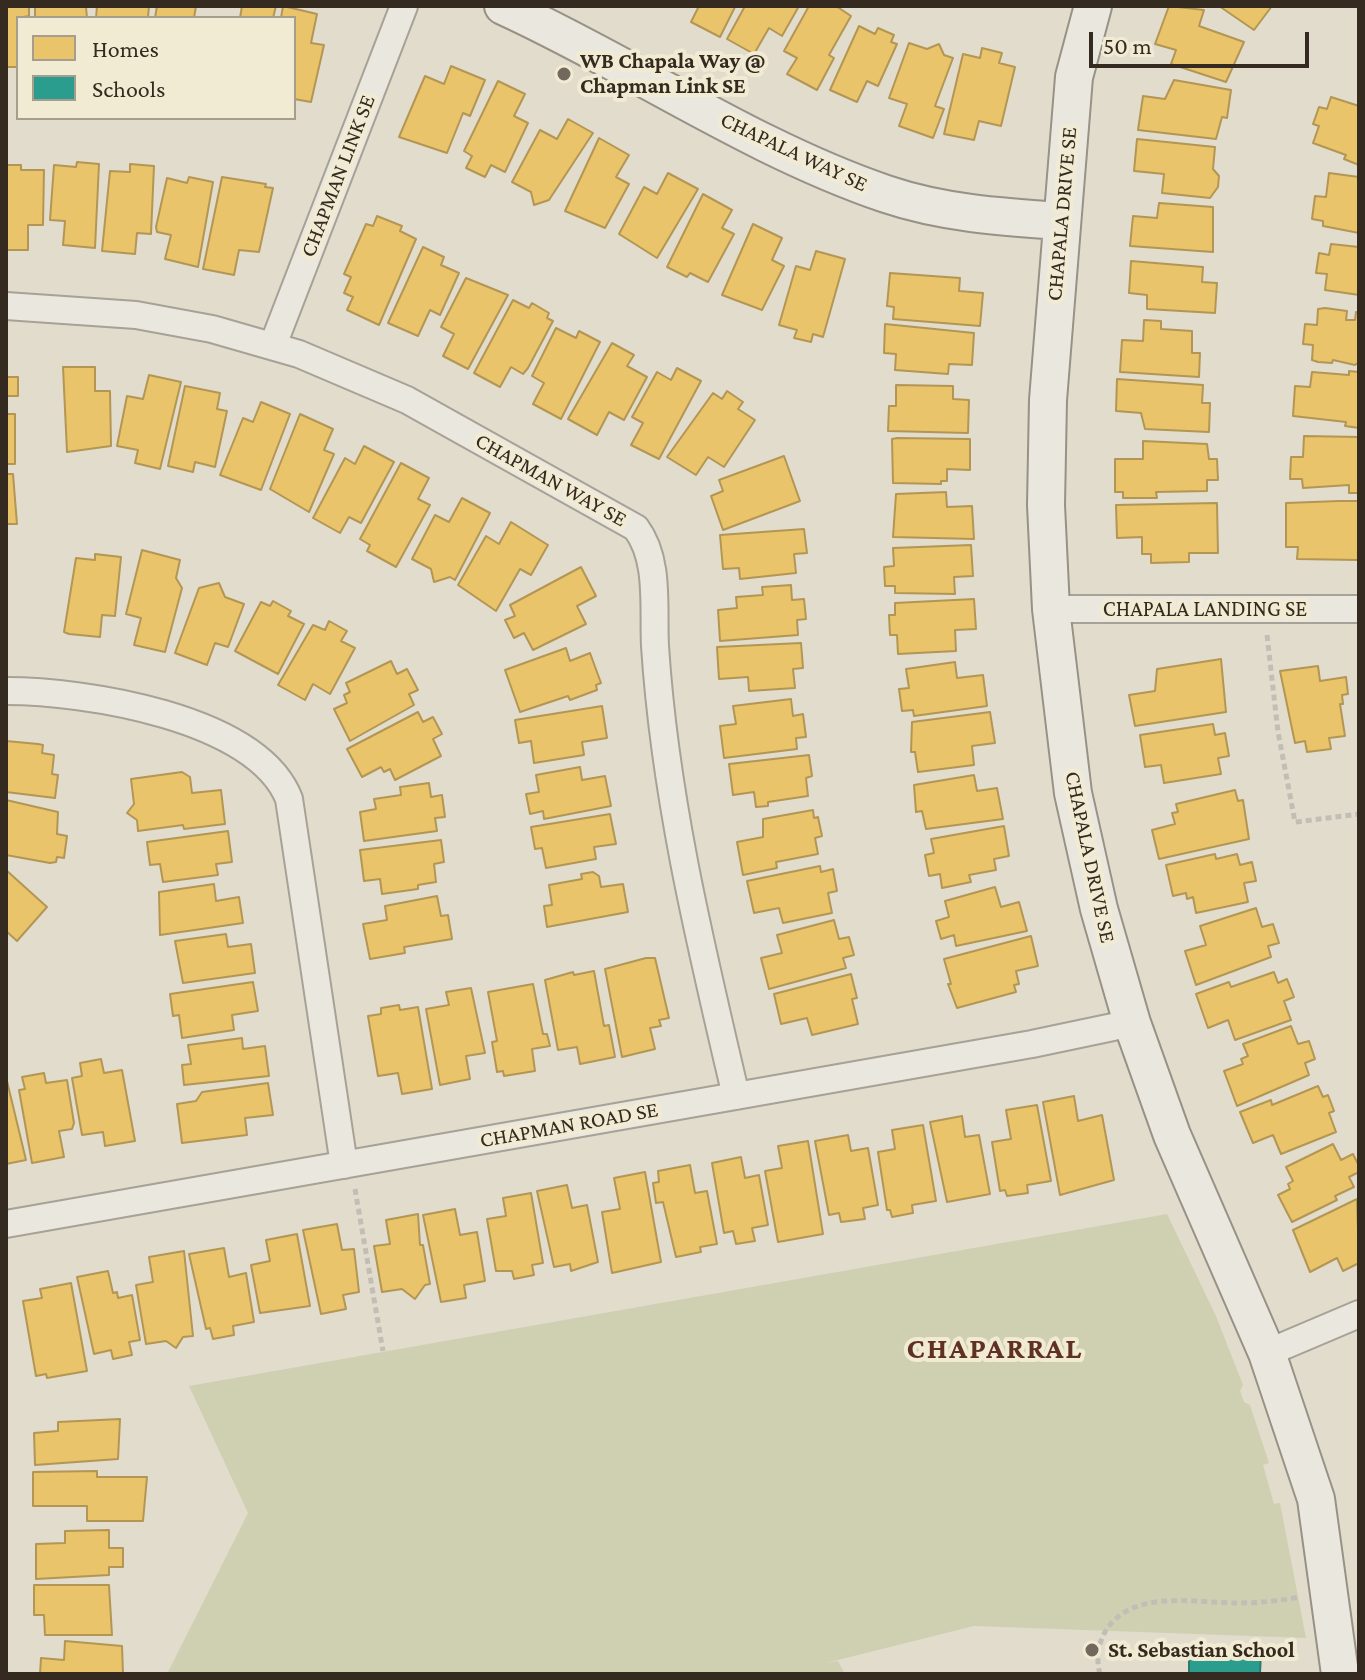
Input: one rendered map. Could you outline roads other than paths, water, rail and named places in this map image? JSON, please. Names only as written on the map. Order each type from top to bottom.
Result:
[{"type":"street","name":"CHAPMAN LINK SE","points":[[273,345],[404,6]]},
{"type":"street","name":"CHAPALA WAY SE","points":[[503,6],[566,34],[828,172],[933,207],[978,215],[1060,221]]},
{"type":"street","name":"CHAPALA DRIVE SE","points":[[1093,6],[1074,77],[1060,221],[1048,415],[1046,505],[1060,702],[1084,852],[1132,1023],[1172,1135],[1267,1353],[1316,1499],[1340,1674]]},
{"type":"street","name":"CHAPMAN WAY SE","points":[[6,306],[136,315],[273,345],[407,400],[627,520],[647,543],[651,563],[658,684],[683,859],[736,1096]]},
{"type":"street","name":"CHAPALA LANDING SE","points":[[1051,609],[1359,609]]},
{"type":"street","points":[[6,691],[79,695],[145,708],[236,745],[277,774],[289,799],[349,1176]]},
{"type":"street","name":"CHAPMAN ROAD SE","points":[[6,1224],[349,1176],[736,1096],[1132,1023]]},
{"type":"street","points":[[1267,1353],[1359,1314]]},
{"type":"place","name":"WB Chapala Way @ Chapman Link SE","points":[[564,74]]},
{"type":"place","name":"St. Sebastian School","points":[[1092,1650]]},
{"type":"district","name":"CHAPARRAL","points":[[995,1349]]}]
